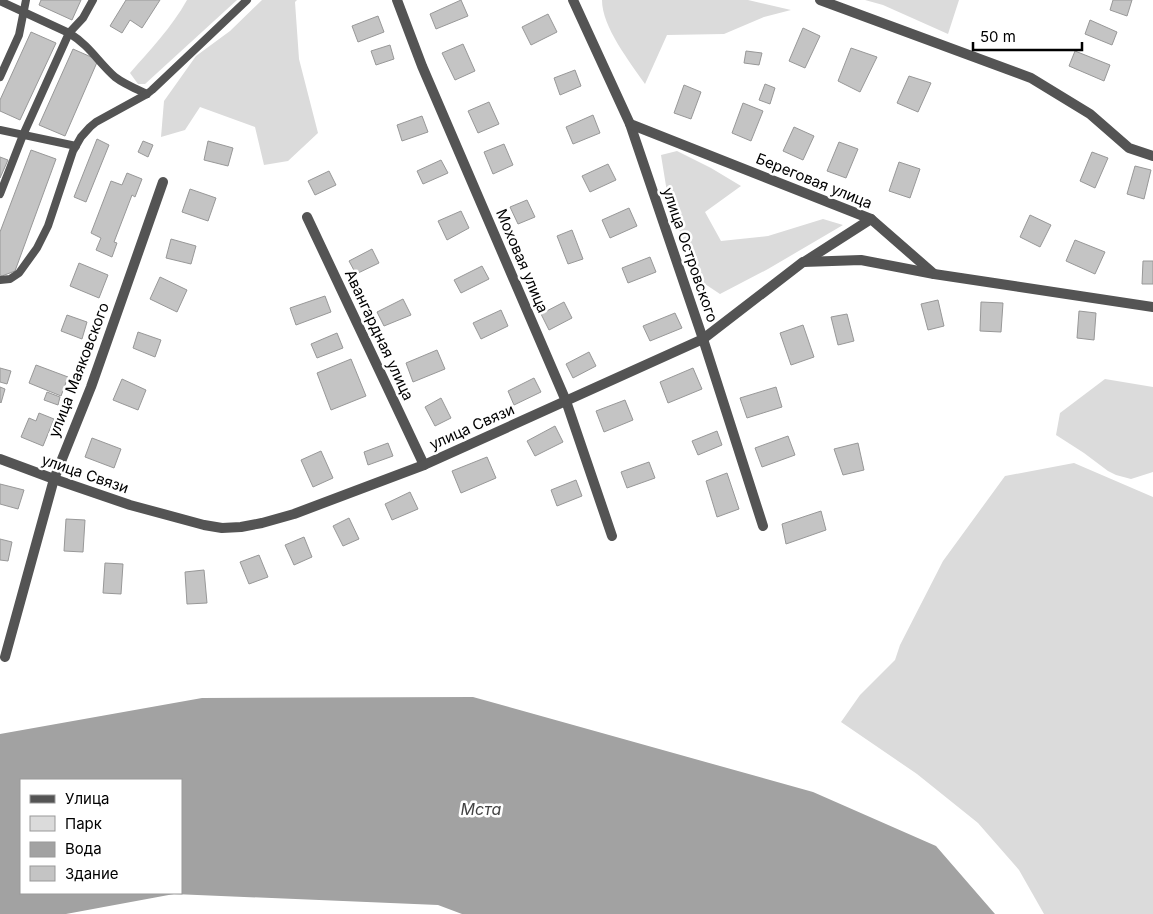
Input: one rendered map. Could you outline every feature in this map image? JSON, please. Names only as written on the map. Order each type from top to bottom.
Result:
[{"type":"street","name":"Моховая улица","points":[[397,0],[422,66],[566,401],[612,536]]},
{"type":"street","points":[[820,0],[1031,78],[1090,114],[1130,148],[1153,156]]},
{"type":"street","name":"улица Островского","points":[[575,2],[630,124],[763,526]]},
{"type":"street","name":"Береговая улица","points":[[630,124],[871,219],[934,274]]},
{"type":"street","name":"улица Маяковского","points":[[5,657],[54,479],[91,387],[163,182]]},
{"type":"street","name":"Авангардная улица","points":[[307,217],[424,465]]},
{"type":"street","name":"улица Связи","points":[[0,459],[130,505],[204,526],[222,528],[248,525],[294,514],[424,465],[702,339],[803,262],[871,219]]},
{"type":"street","points":[[803,262],[861,260],[934,274],[1153,307]]},
{"type":"lane","points":[[0,77],[19,35],[26,0]]},
{"type":"lane","points":[[0,194],[23,135],[69,33],[83,18],[93,0]]},
{"type":"lane","points":[[0,280],[10,279],[19,274],[37,248],[48,226],[72,151],[90,127],[147,94],[247,0]]},
{"type":"lane","points":[[0,1],[69,33],[85,44],[116,77],[147,94]]},
{"type":"lane","points":[[0,130],[76,146]]},
{"type":"green space","points":[[187,0],[237,0],[145,84],[138,84],[130,73],[168,29]]},
{"type":"green space","points":[[262,0],[297,0],[295,2],[299,59],[318,133],[288,161],[264,165],[255,127],[200,107],[185,130],[161,137],[164,101],[196,56],[230,31]]},
{"type":"green space","points":[[602,0],[748,0],[791,10],[764,17],[724,34],[667,35],[645,84],[612,33],[603,10]]},
{"type":"green space","points":[[865,0],[959,0],[948,34],[883,5]]},
{"type":"green space","points":[[677,151],[741,186],[705,212],[721,241],[768,236],[823,219],[843,225],[768,269],[720,294],[699,280],[683,241],[667,192],[661,155]]},
{"type":"green space","points":[[1105,379],[1153,387],[1153,472],[1131,479],[1116,475],[1056,435],[1060,413]]},
{"type":"green space","points":[[1074,463],[1153,497],[1153,914],[1044,914],[1019,870],[978,823],[917,774],[841,722],[860,695],[895,660],[900,645],[943,561],[1005,476]]},
{"type":"water","name":"Мста","points":[[473,697],[813,792],[936,846],[995,914],[462,914],[438,905],[174,894],[66,914],[0,914],[0,734],[202,698]]},
{"type":"building","points":[[41,0],[81,0],[72,20],[39,5]]},
{"type":"building","points":[[126,0],[160,0],[142,28],[130,20],[122,33],[110,26]]},
{"type":"building","points":[[461,0],[468,16],[436,29],[430,14]]},
{"type":"building","points":[[1113,0],[1132,0],[1127,16],[1110,10]]},
{"type":"building","points":[[548,14],[557,32],[531,45],[522,27]]},
{"type":"building","points":[[378,16],[384,32],[358,42],[352,26]]},
{"type":"building","points":[[1090,20],[1117,32],[1112,45],[1085,34]]},
{"type":"building","points":[[803,28],[820,36],[805,68],[789,61]]},
{"type":"building","points":[[31,32],[56,43],[20,120],[0,111],[0,100]]},
{"type":"building","points":[[463,44],[475,71],[455,80],[442,53]]},
{"type":"building","points":[[390,45],[394,59],[376,65],[371,51]]},
{"type":"building","points":[[851,48],[877,57],[860,92],[838,81]]},
{"type":"building","points":[[73,49],[98,60],[65,136],[39,125]]},
{"type":"building","points":[[746,51],[762,53],[759,65],[744,63]]},
{"type":"building","points":[[1075,51],[1110,65],[1104,81],[1069,66]]},
{"type":"building","points":[[575,70],[581,86],[560,95],[554,78]]},
{"type":"building","points":[[909,76],[931,83],[918,112],[897,103]]},
{"type":"building","points":[[765,84],[775,88],[770,104],[759,100]]},
{"type":"building","points":[[684,85],[701,92],[691,119],[674,113]]},
{"type":"building","points":[[489,102],[499,124],[478,133],[468,111]]},
{"type":"building","points":[[743,103],[763,111],[751,141],[732,133]]},
{"type":"building","points":[[593,115],[600,133],[573,144],[566,127]]},
{"type":"building","points":[[422,116],[428,132],[402,141],[397,125]]},
{"type":"building","points":[[794,127],[814,136],[803,160],[783,151]]},
{"type":"building","points":[[97,139],[109,145],[86,202],[74,197]]},
{"type":"building","points":[[143,141],[153,145],[148,157],[138,152]]},
{"type":"building","points":[[208,141],[233,148],[228,166],[204,160]]},
{"type":"building","points":[[839,142],[858,149],[846,178],[827,171]]},
{"type":"building","points":[[504,144],[513,165],[493,174],[484,152]]},
{"type":"building","points":[[31,150],[56,159],[15,271],[2,276],[0,275],[0,232]]},
{"type":"building","points":[[1092,152],[1108,158],[1095,188],[1080,181]]},
{"type":"building","points":[[0,157],[8,160],[0,178]]},
{"type":"building","points":[[441,160],[448,173],[423,184],[417,171]]},
{"type":"building","points":[[899,162],[920,169],[910,198],[889,191]]},
{"type":"building","points":[[608,164],[616,180],[590,192],[582,176]]},
{"type":"building","points":[[1135,166],[1151,170],[1144,199],[1127,194]]},
{"type":"building","points":[[329,171],[336,185],[315,195],[308,181]]},
{"type":"building","points":[[127,173],[142,179],[135,197],[132,195],[114,242],[117,243],[112,257],[96,250],[101,238],[91,233],[111,181],[122,185]]},
{"type":"building","points":[[190,189],[216,198],[208,221],[182,212]]},
{"type":"building","points":[[527,200],[535,217],[518,224],[510,207]]},
{"type":"building","points":[[629,208],[637,226],[610,238],[602,220]]},
{"type":"building","points":[[461,211],[469,228],[447,240],[438,221]]},
{"type":"building","points":[[1030,215],[1051,225],[1040,247],[1020,237]]},
{"type":"building","points":[[572,230],[583,259],[568,264],[557,236]]},
{"type":"building","points":[[171,239],[196,246],[191,264],[166,258]]},
{"type":"building","points":[[1075,240],[1105,252],[1095,274],[1066,261]]},
{"type":"building","points":[[372,249],[379,263],[356,274],[349,261]]},
{"type":"building","points":[[650,257],[656,272],[628,283],[622,268]]},
{"type":"building","points":[[1143,261],[1153,261],[1153,284],[1142,284]]},
{"type":"building","points":[[79,263],[108,275],[99,298],[70,286]]},
{"type":"building","points":[[482,266],[489,279],[461,293],[454,280]]},
{"type":"building","points":[[160,277],[187,290],[177,312],[150,299]]},
{"type":"building","points":[[325,296],[331,312],[296,325],[290,308]]},
{"type":"building","points":[[403,299],[411,315],[384,326],[377,312]]},
{"type":"building","points":[[938,300],[944,326],[928,330],[921,304]]},
{"type":"building","points":[[564,302],[572,318],[549,330],[541,314]]},
{"type":"building","points":[[981,302],[1003,303],[1001,332],[980,331]]},
{"type":"building","points":[[501,310],[508,326],[481,339],[473,323]]},
{"type":"building","points":[[1079,311],[1096,313],[1094,340],[1077,338]]},
{"type":"building","points":[[675,313],[682,328],[650,341],[643,326]]},
{"type":"building","points":[[847,314],[854,341],[838,345],[831,317]]},
{"type":"building","points":[[67,315],[87,322],[82,339],[61,331]]},
{"type":"building","points":[[803,325],[814,357],[791,365],[780,333]]},
{"type":"building","points":[[138,332],[161,340],[155,357],[133,348]]},
{"type":"building","points":[[337,333],[343,348],[317,358],[311,344]]},
{"type":"building","points":[[437,350],[445,369],[413,382],[406,363]]},
{"type":"building","points":[[589,352],[596,366],[573,378],[566,364]]},
{"type":"building","points":[[351,359],[366,396],[331,410],[317,373]]},
{"type":"building","points":[[36,365],[68,377],[61,396],[29,383]]},
{"type":"building","points":[[0,368],[11,371],[7,384],[0,382]]},
{"type":"building","points":[[693,368],[702,389],[668,403],[660,382]]},
{"type":"building","points":[[534,378],[541,392],[514,405],[508,391]]},
{"type":"building","points":[[122,379],[146,390],[138,410],[113,400]]},
{"type":"building","points":[[0,387],[5,389],[1,403],[0,402]]},
{"type":"building","points":[[776,387],[782,407],[747,418],[740,398]]},
{"type":"building","points":[[47,392],[60,397],[58,405],[44,400]]},
{"type":"building","points":[[441,398],[451,418],[435,426],[425,407]]},
{"type":"building","points":[[625,400],[633,420],[604,432],[596,411]]},
{"type":"building","points":[[39,413],[54,419],[43,446],[21,437],[29,418],[36,421]]},
{"type":"building","points":[[555,426],[563,442],[535,456],[527,441]]},
{"type":"building","points":[[717,431],[722,445],[698,455],[692,441]]},
{"type":"building","points":[[788,436],[795,455],[762,467],[755,448]]},
{"type":"building","points":[[92,438],[121,449],[114,468],[85,457]]},
{"type":"building","points":[[388,443],[393,456],[368,465],[364,452]]},
{"type":"building","points":[[858,443],[864,470],[843,475],[834,449]]},
{"type":"building","points":[[321,451],[333,478],[313,487],[301,460]]},
{"type":"building","points":[[487,457],[496,478],[461,493],[452,471]]},
{"type":"building","points":[[649,462],[655,478],[627,488],[621,472]]},
{"type":"building","points":[[727,473],[739,509],[717,517],[706,481]]},
{"type":"building","points":[[576,480],[582,496],[557,506],[551,490]]},
{"type":"building","points":[[0,484],[24,490],[18,509],[0,504]]},
{"type":"building","points":[[410,492],[418,509],[392,520],[385,504]]},
{"type":"building","points":[[821,511],[826,530],[786,544],[782,524]]},
{"type":"building","points":[[349,518],[359,539],[343,546],[333,526]]},
{"type":"building","points":[[66,519],[85,520],[83,552],[64,551]]},
{"type":"building","points":[[304,537],[312,557],[294,565],[285,545]]},
{"type":"building","points":[[0,539],[12,542],[8,561],[0,560]]},
{"type":"building","points":[[259,555],[268,577],[249,584],[240,562]]},
{"type":"building","points":[[105,563],[123,564],[121,594],[103,593]]},
{"type":"building","points":[[204,570],[207,603],[187,604],[185,572]]}]
